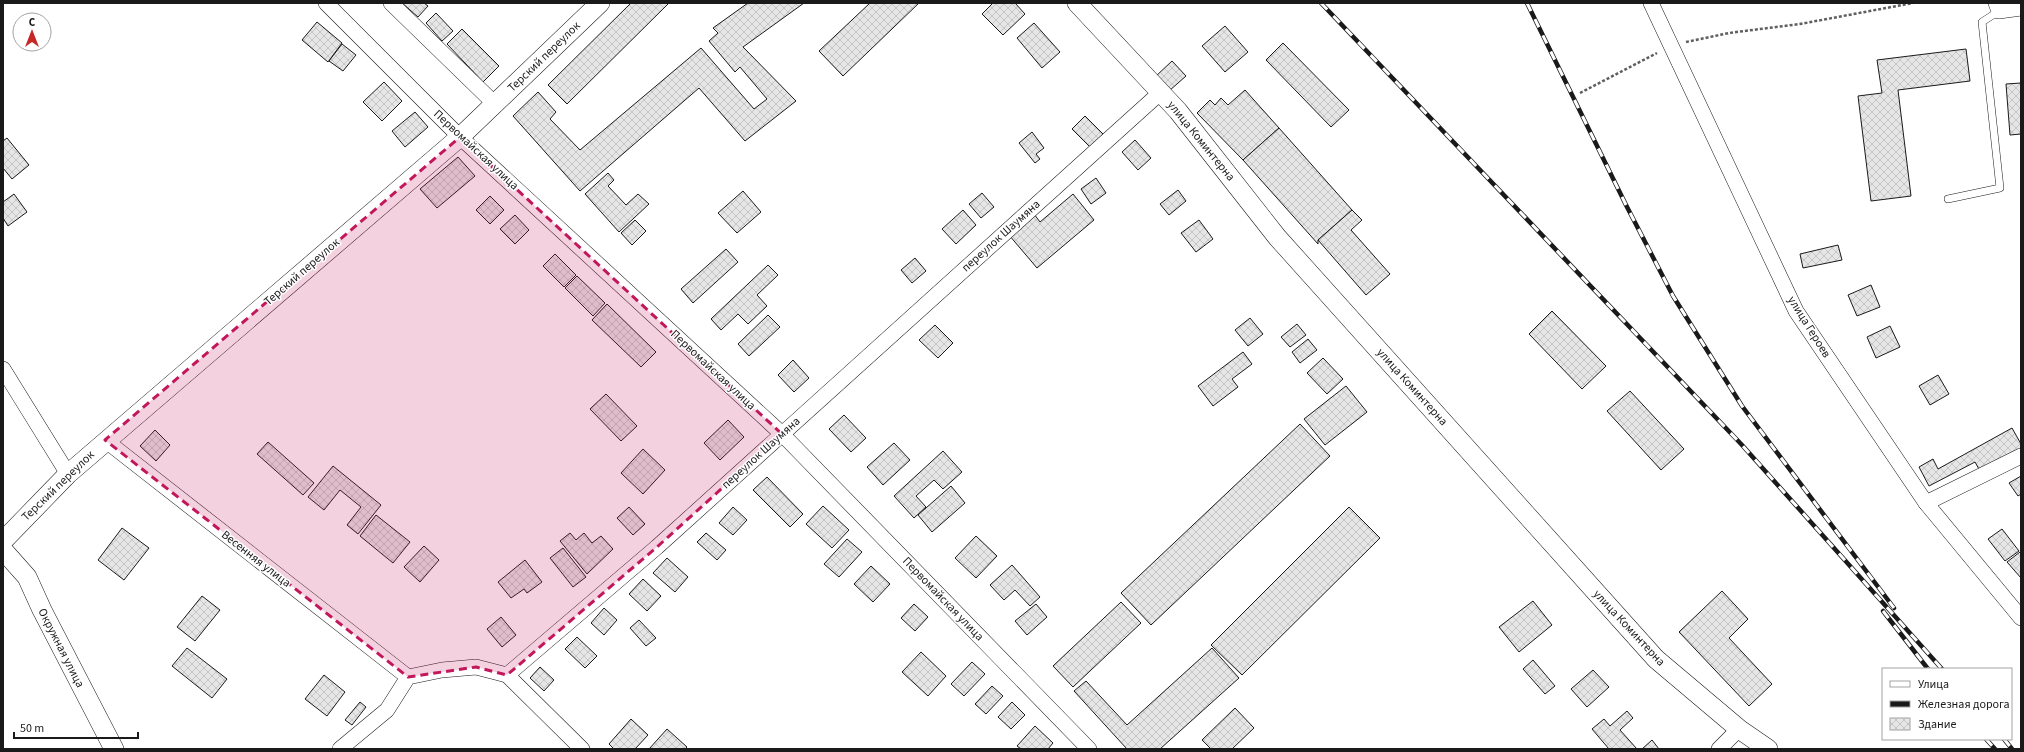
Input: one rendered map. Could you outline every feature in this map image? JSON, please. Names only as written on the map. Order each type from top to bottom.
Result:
[{"type":"street","name":"Первомайская улица","points":[[326,3],[460,137],[782,434],[1088,749]]},
{"type":"street","points":[[391,3],[496,104]]},
{"type":"street","name":"Терский переулок","points":[[3,541],[68,474],[105,440],[460,137],[600,3]]},
{"type":"street","name":"улица Коминтерна","points":[[1077,3],[1178,111],[1277,237],[1656,659],[1739,729],[1768,749]]},
{"type":"street","name":"улица Героев","points":[[1651,3],[1796,311],[1926,503],[2021,618]]},
{"type":"street","points":[[1998,7],[2021,8]]},
{"type":"street","name":"переулок Шаумяна","points":[[507,675],[657,547],[1161,92]]},
{"type":"street","points":[[3,369],[68,474]]},
{"type":"street","name":"Весенняя улица","points":[[105,440],[408,677]]},
{"type":"street","points":[[1926,503],[2021,456]]},
{"type":"street","name":"Окружная улица","points":[[3,550],[27,577],[42,610],[114,749]]},
{"type":"street","points":[[340,749],[387,710],[408,677],[442,670],[476,667],[507,675],[582,749]]},
{"type":"street","points":[[1719,749],[1739,729]]},
{"type":"lane","points":[[1948,199],[2000,188],[1982,22],[1998,7]]},
{"type":"path","points":[[1580,94],[1671,45],[1729,32],[1800,24],[1913,3]]},
{"type":"highlighted area","points":[[460,137],[782,434],[657,547],[507,675],[476,667],[408,677],[105,440]]},
{"type":"building","points":[[402,3],[424,3],[428,6],[418,17]]},
{"type":"building","points":[[631,3],[669,3],[567,104],[548,85]]},
{"type":"building","points":[[748,3],[804,3],[743,47],[796,101],[745,141],[699,88],[580,191],[513,116],[538,92],[556,112],[550,119],[580,150],[701,48],[754,109],[767,99],[740,67],[735,72],[709,41],[718,33],[713,28]]},
{"type":"building","points":[[870,3],[919,3],[843,76],[819,51]]},
{"type":"building","points":[[993,3],[1015,3],[1025,14],[1003,35],[982,14]]},
{"type":"building","points":[[436,13],[453,31],[442,41],[426,23]]},
{"type":"building","points":[[317,22],[342,43],[328,62],[302,40]]},
{"type":"building","points":[[1034,23],[1060,52],[1042,68],[1017,38]]},
{"type":"building","points":[[1225,26],[1248,52],[1225,72],[1202,46]]},
{"type":"building","points":[[462,29],[499,66],[483,82],[447,44]]},
{"type":"building","points":[[1283,43],[1349,110],[1331,127],[1266,60]]},
{"type":"building","points":[[342,44],[356,55],[343,71],[329,61]]},
{"type":"building","points":[[1966,49],[1970,81],[1898,90],[1911,196],[1871,201],[1858,96],[1882,93],[1877,60]]},
{"type":"building","points":[[1172,61],[1186,76],[1169,91],[1155,77]]},
{"type":"building","points":[[384,82],[402,101],[382,121],[363,102]]},
{"type":"building","points":[[2021,83],[2021,134],[2010,135],[2006,84]]},
{"type":"building","points":[[1245,90],[1279,128],[1243,160],[1197,113],[1210,100],[1215,105],[1221,98],[1228,105]]},
{"type":"building","points":[[415,112],[428,127],[405,147],[392,131]]},
{"type":"building","points":[[1085,116],[1103,134],[1090,147],[1072,129]]},
{"type":"building","points":[[1279,128],[1352,210],[1318,240],[1318,244],[1243,160]]},
{"type":"building","points":[[1032,132],[1044,148],[1036,154],[1040,159],[1035,163],[1019,143]]},
{"type":"building","points":[[7,138],[29,165],[12,179],[3,168],[3,141]]},
{"type":"building","points":[[1135,140],[1151,158],[1138,170],[1122,152]]},
{"type":"building","points":[[458,157],[475,176],[437,208],[420,189]]},
{"type":"building","points":[[608,173],[614,180],[608,186],[626,205],[638,194],[649,204],[619,232],[585,194]]},
{"type":"building","points":[[1096,178],[1106,193],[1091,204],[1081,189]]},
{"type":"building","points":[[1178,190],[1186,201],[1169,215],[1160,204]]},
{"type":"building","points":[[743,191],[761,212],[737,233],[718,213]]},
{"type":"building","points":[[982,193],[994,207],[981,218],[969,204]]},
{"type":"building","points":[[14,194],[27,212],[8,226],[3,218],[3,202]]},
{"type":"building","points":[[1073,194],[1094,220],[1037,268],[1009,235],[1034,214],[1040,222]]},
{"type":"building","points":[[490,196],[504,210],[490,224],[476,210]]},
{"type":"building","points":[[963,210],[976,225],[956,244],[942,229]]},
{"type":"building","points":[[1352,210],[1362,220],[1351,230],[1390,274],[1366,295],[1318,240]]},
{"type":"building","points":[[515,215],[529,230],[515,244],[500,229]]},
{"type":"building","points":[[635,220],[646,231],[632,245],[621,233]]},
{"type":"building","points":[[1199,220],[1213,239],[1196,252],[1181,233]]},
{"type":"building","points":[[1838,245],[1842,260],[1803,268],[1800,254]]},
{"type":"building","points":[[726,249],[738,262],[693,303],[681,289]]},
{"type":"building","points":[[555,254],[576,275],[564,287],[543,266]]},
{"type":"building","points":[[915,258],[926,271],[912,283],[901,270]]},
{"type":"building","points":[[768,265],[778,275],[757,295],[767,306],[748,324],[738,314],[721,330],[711,319]]},
{"type":"building","points":[[577,276],[605,303],[593,316],[565,288]]},
{"type":"building","points":[[1871,285],[1880,307],[1857,316],[1848,295]]},
{"type":"building","points":[[607,304],[656,352],[641,367],[592,320]]},
{"type":"building","points":[[1552,311],[1606,366],[1582,389],[1529,334]]},
{"type":"building","points":[[768,315],[780,327],[749,356],[738,344]]},
{"type":"building","points":[[1250,318],[1263,334],[1248,346],[1235,330]]},
{"type":"building","points":[[1297,324],[1306,335],[1290,347],[1281,337]]},
{"type":"building","points":[[935,325],[953,343],[938,358],[919,340]]},
{"type":"building","points":[[1890,326],[1900,347],[1876,358],[1867,337]]},
{"type":"building","points":[[1308,339],[1317,350],[1300,363],[1292,352]]},
{"type":"building","points":[[1243,352],[1252,364],[1232,379],[1238,387],[1213,406],[1198,386]]},
{"type":"building","points":[[1323,358],[1343,379],[1327,394],[1307,373]]},
{"type":"building","points":[[793,360],[809,378],[794,392],[778,375]]},
{"type":"building","points":[[1938,375],[1949,394],[1930,405],[1919,386]]},
{"type":"building","points":[[1346,386],[1367,412],[1325,445],[1304,419]]},
{"type":"building","points":[[1630,391],[1684,449],[1661,470],[1607,411]]},
{"type":"building","points":[[606,394],[637,426],[621,441],[590,409]]},
{"type":"building","points":[[844,415],[866,438],[851,452],[829,429]]},
{"type":"building","points":[[728,420],[744,437],[720,460],[704,443]]},
{"type":"building","points":[[1300,424],[1330,456],[1151,625],[1121,593]]},
{"type":"building","points":[[2012,428],[2021,444],[2021,449],[1980,471],[1975,462],[1929,486],[1919,467],[1933,459],[1938,469]]},
{"type":"building","points":[[155,430],[170,445],[156,461],[140,446]]},
{"type":"building","points":[[268,442],[314,483],[303,495],[257,454]]},
{"type":"building","points":[[894,443],[910,460],[883,485],[867,467]]},
{"type":"building","points":[[643,449],[665,470],[643,494],[621,473]]},
{"type":"building","points":[[943,451],[962,472],[943,489],[934,480],[916,496],[926,507],[914,518],[894,496]]},
{"type":"building","points":[[333,466],[381,505],[358,534],[347,525],[361,507],[340,490],[324,510],[308,497]]},
{"type":"building","points":[[2021,476],[2021,494],[2018,496],[2009,483]]},
{"type":"building","points":[[767,477],[803,514],[790,527],[753,490]]},
{"type":"building","points":[[951,486],[965,503],[932,532],[918,515]]},
{"type":"building","points":[[823,506],[849,530],[832,548],[806,524]]},
{"type":"building","points":[[629,507],[645,524],[633,535],[617,518]]},
{"type":"building","points":[[733,507],[747,520],[733,535],[719,523]]},
{"type":"building","points":[[1349,507],[1380,538],[1242,675],[1211,645]]},
{"type":"building","points":[[376,515],[410,542],[393,563],[360,536]]},
{"type":"building","points":[[122,528],[149,548],[124,580],[98,560]]},
{"type":"building","points":[[2002,529],[2019,551],[2005,561],[1988,539]]},
{"type":"building","points":[[570,533],[576,540],[584,533],[592,543],[601,536],[613,549],[587,574],[560,541]]},
{"type":"building","points":[[706,533],[726,550],[717,560],[697,542]]},
{"type":"building","points":[[976,536],[997,556],[976,578],[955,558]]},
{"type":"building","points":[[847,539],[862,552],[839,577],[824,564]]},
{"type":"building","points":[[424,546],[439,560],[420,582],[404,567]]},
{"type":"building","points":[[563,548],[586,577],[573,587],[550,558]]},
{"type":"building","points":[[2020,552],[2021,553],[2021,578],[2007,562]]},
{"type":"building","points":[[667,558],[688,577],[675,592],[653,573]]},
{"type":"building","points":[[525,560],[542,582],[527,593],[524,589],[511,598],[498,582]]},
{"type":"building","points":[[1012,565],[1040,597],[1030,606],[1015,590],[1004,600],[990,585]]},
{"type":"building","points":[[871,566],[890,584],[873,602],[854,584]]},
{"type":"building","points":[[643,579],[661,596],[647,611],[629,594]]},
{"type":"building","points":[[1722,591],[1748,619],[1729,638],[1772,684],[1749,706],[1679,632]]},
{"type":"building","points":[[202,596],[220,610],[195,641],[177,627]]},
{"type":"building","points":[[1533,601],[1552,625],[1519,652],[1499,627]]},
{"type":"building","points":[[1121,602],[1141,623],[1073,687],[1053,666]]},
{"type":"building","points":[[914,604],[928,617],[915,631],[901,618]]},
{"type":"building","points":[[1036,604],[1047,617],[1027,635],[1015,621]]},
{"type":"building","points":[[604,608],[617,620],[604,635],[591,623]]},
{"type":"building","points":[[501,617],[516,635],[502,647],[487,629]]},
{"type":"building","points":[[639,620],[656,638],[646,646],[630,628]]},
{"type":"building","points":[[577,637],[597,656],[585,668],[565,649]]},
{"type":"building","points":[[187,648],[227,679],[212,698],[172,666]]},
{"type":"building","points":[[1212,648],[1239,678],[1160,749],[1127,749],[1074,691],[1086,681],[1127,725]]},
{"type":"building","points":[[921,652],[946,676],[928,696],[902,672]]},
{"type":"building","points":[[1533,660],[1555,686],[1545,694],[1523,669]]},
{"type":"building","points":[[972,662],[985,674],[964,696],[951,684]]},
{"type":"building","points":[[540,667],[554,680],[544,691],[530,678]]},
{"type":"building","points":[[1593,670],[1609,687],[1587,707],[1571,689]]},
{"type":"building","points":[[324,675],[345,692],[327,716],[305,699]]},
{"type":"building","points":[[992,686],[1003,696],[986,714],[975,704]]},
{"type":"building","points":[[360,702],[366,707],[352,725],[345,720]]},
{"type":"building","points":[[1012,702],[1025,715],[1011,729],[998,717]]},
{"type":"building","points":[[1235,708],[1254,728],[1232,749],[1211,749],[1202,740]]},
{"type":"building","points":[[1627,711],[1633,718],[1620,730],[1637,749],[1609,749],[1592,729],[1604,719],[1610,726]]},
{"type":"building","points":[[631,719],[648,735],[635,749],[614,749],[609,744]]},
{"type":"building","points":[[1035,726],[1053,743],[1048,749],[1021,749],[1017,746]]},
{"type":"building","points":[[667,729],[687,747],[685,749],[649,749]]},
{"type":"building","points":[[1652,740],[1659,749],[1642,749]]},
{"type":"railway","points":[[1321,3],[1742,445],[1941,668]]},
{"type":"railway","points":[[1527,3],[1626,205],[1673,296],[1742,406],[1894,608]]},
{"type":"railway","points":[[1883,611],[1927,668]]},
{"type":"railway","points":[[1987,740],[1995,749]]},
{"type":"railway","points":[[2005,740],[2012,749]]}]
